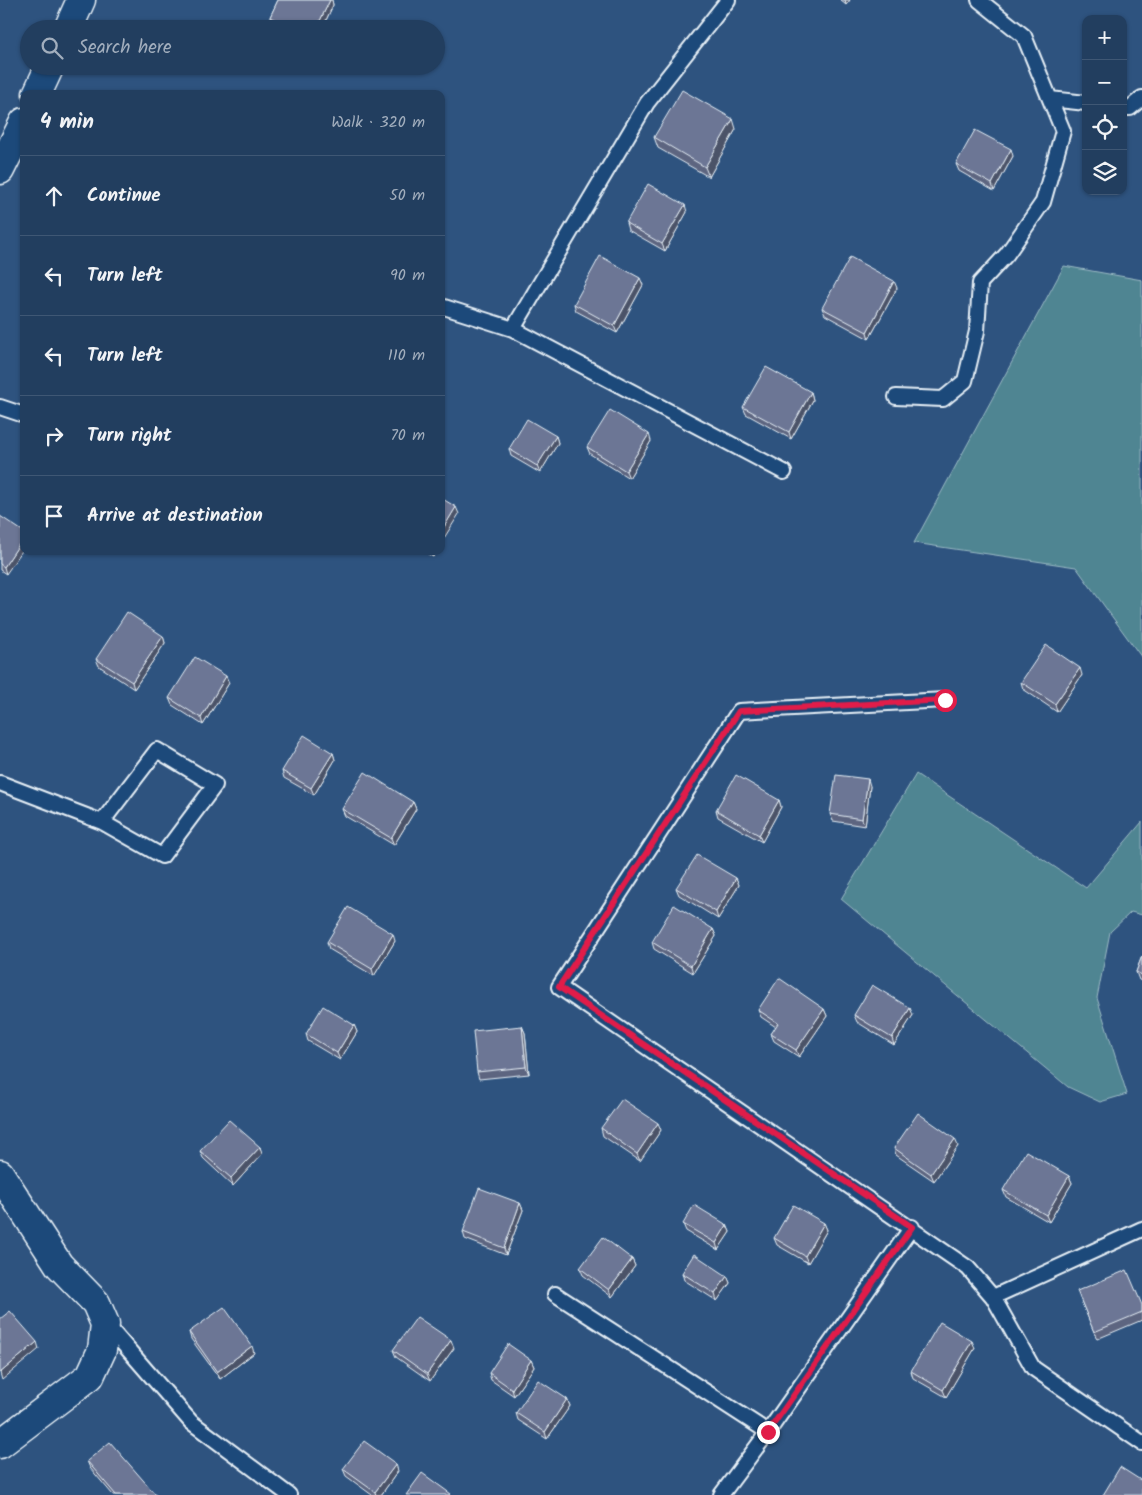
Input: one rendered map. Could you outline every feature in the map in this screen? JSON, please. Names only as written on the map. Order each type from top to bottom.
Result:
[{"type":"street","points":[[72,20],[81,0]]},
{"type":"street","points":[[39,90],[46,75]]},
{"type":"street","points":[[0,170],[20,130]]},
{"type":"street","points":[[0,1174],[59,1265],[96,1303],[105,1324],[102,1350],[90,1376],[0,1444]]},
{"type":"lane","points":[[513,328],[647,103],[728,0]]},
{"type":"lane","points":[[896,397],[943,399],[965,381],[978,331],[980,283],[1007,254],[1043,202],[1063,131],[1024,36],[979,0]]},
{"type":"lane","points":[[1127,108],[1130,108],[1142,98]]},
{"type":"lane","points":[[1050,99],[1082,103]]},
{"type":"lane","points":[[445,307],[513,328],[784,472]]},
{"type":"lane","points":[[0,407],[20,414]]},
{"type":"lane","points":[[945,700],[739,711],[559,987],[912,1227],[968,1268],[993,1297],[1033,1368],[1142,1443]]},
{"type":"lane","points":[[0,783],[102,822],[162,856],[215,786],[156,750],[102,822]]},
{"type":"lane","points":[[721,1495],[768,1432],[912,1227]]},
{"type":"lane","points":[[993,1297],[1142,1229]]},
{"type":"lane","points":[[555,1294],[768,1432]]},
{"type":"lane","points":[[105,1324],[191,1422],[289,1495]]},
{"type":"green space","points":[[1064,266],[1142,280],[1142,658],[1076,567],[914,543]]},
{"type":"green space","points":[[916,774],[1086,888],[1142,822],[1142,915],[1131,912],[1110,932],[1097,998],[1127,1094],[1100,1102],[1068,1087],[841,899]]},
{"type":"building","points":[[278,0],[330,0],[320,20],[276,20],[270,17]]},
{"type":"building","points":[[682,90],[733,119],[705,167],[654,137]]},
{"type":"building","points":[[975,130],[1011,149],[992,184],[956,164]]},
{"type":"building","points":[[648,184],[685,205],[662,244],[626,223]]},
{"type":"building","points":[[600,256],[640,278],[614,326],[574,304]]},
{"type":"building","points":[[850,257],[894,281],[867,332],[822,308]]},
{"type":"building","points":[[766,367],[811,392],[789,432],[743,407]]},
{"type":"building","points":[[610,410],[649,434],[626,471],[587,447]]},
{"type":"building","points":[[527,419],[556,436],[537,466],[509,449]]},
{"type":"building","points":[[445,500],[456,507],[445,525]]},
{"type":"building","points":[[0,516],[20,529],[20,543],[4,567],[0,564]]},
{"type":"building","points":[[127,612],[163,636],[132,682],[96,659]]},
{"type":"building","points":[[1046,645],[1080,668],[1055,704],[1021,682]]},
{"type":"building","points":[[195,657],[226,676],[201,718],[169,698]]},
{"type":"building","points":[[304,735],[333,753],[311,788],[282,771]]},
{"type":"building","points":[[365,772],[413,802],[391,838],[342,809]]},
{"type":"building","points":[[736,775],[779,800],[759,835],[716,810]]},
{"type":"building","points":[[836,775],[868,779],[862,819],[830,814]]},
{"type":"building","points":[[697,855],[736,878],[716,912],[676,888]]},
{"type":"building","points":[[674,905],[713,929],[691,966],[652,942]]},
{"type":"building","points":[[348,907],[393,934],[372,969],[327,942]]},
{"type":"building","points":[[1142,956],[1142,975],[1136,972]]},
{"type":"building","points":[[779,978],[824,1009],[796,1050],[771,1034],[778,1023],[758,1010]]},
{"type":"building","points":[[872,985],[910,1008],[892,1038],[854,1015]]},
{"type":"building","points":[[323,1006],[354,1025],[337,1053],[306,1034]]},
{"type":"building","points":[[522,1026],[526,1067],[477,1072],[473,1031]]},
{"type":"building","points":[[622,1099],[658,1123],[637,1154],[601,1128]]},
{"type":"building","points":[[918,1113],[955,1139],[931,1174],[894,1148]]},
{"type":"building","points":[[229,1120],[260,1147],[231,1178],[200,1151]]},
{"type":"building","points":[[1026,1151],[1069,1176],[1046,1215],[1003,1190]]},
{"type":"building","points":[[479,1188],[520,1203],[504,1248],[463,1232]]},
{"type":"building","points":[[694,1205],[727,1225],[716,1243],[683,1224]]},
{"type":"building","points":[[793,1205],[824,1223],[805,1256],[774,1238]]},
{"type":"building","points":[[603,1237],[632,1259],[609,1290],[580,1268]]},
{"type":"building","points":[[694,1254],[727,1276],[715,1294],[682,1273]]},
{"type":"building","points":[[1127,1270],[1142,1305],[1142,1312],[1094,1332],[1077,1291]]},
{"type":"building","points":[[224,1307],[252,1346],[217,1372],[189,1332]]},
{"type":"building","points":[[10,1311],[37,1342],[0,1373],[0,1319]]},
{"type":"building","points":[[417,1317],[451,1340],[427,1374],[393,1350]]},
{"type":"building","points":[[940,1322],[972,1341],[943,1390],[911,1371]]},
{"type":"building","points":[[508,1344],[531,1360],[512,1389],[489,1373]]},
{"type":"building","points":[[538,1380],[567,1399],[545,1432],[516,1413]]},
{"type":"building","points":[[364,1441],[396,1464],[375,1492],[343,1469]]},
{"type":"building","points":[[110,1442],[156,1495],[116,1495],[87,1461]]},
{"type":"building","points":[[1120,1467],[1142,1481],[1141,1495],[1103,1495]]},
{"type":"building","points":[[422,1473],[451,1494],[406,1495]]},
{"type":"route","points":[[768,1432],[912,1227],[559,987],[739,711],[945,700]]}]
